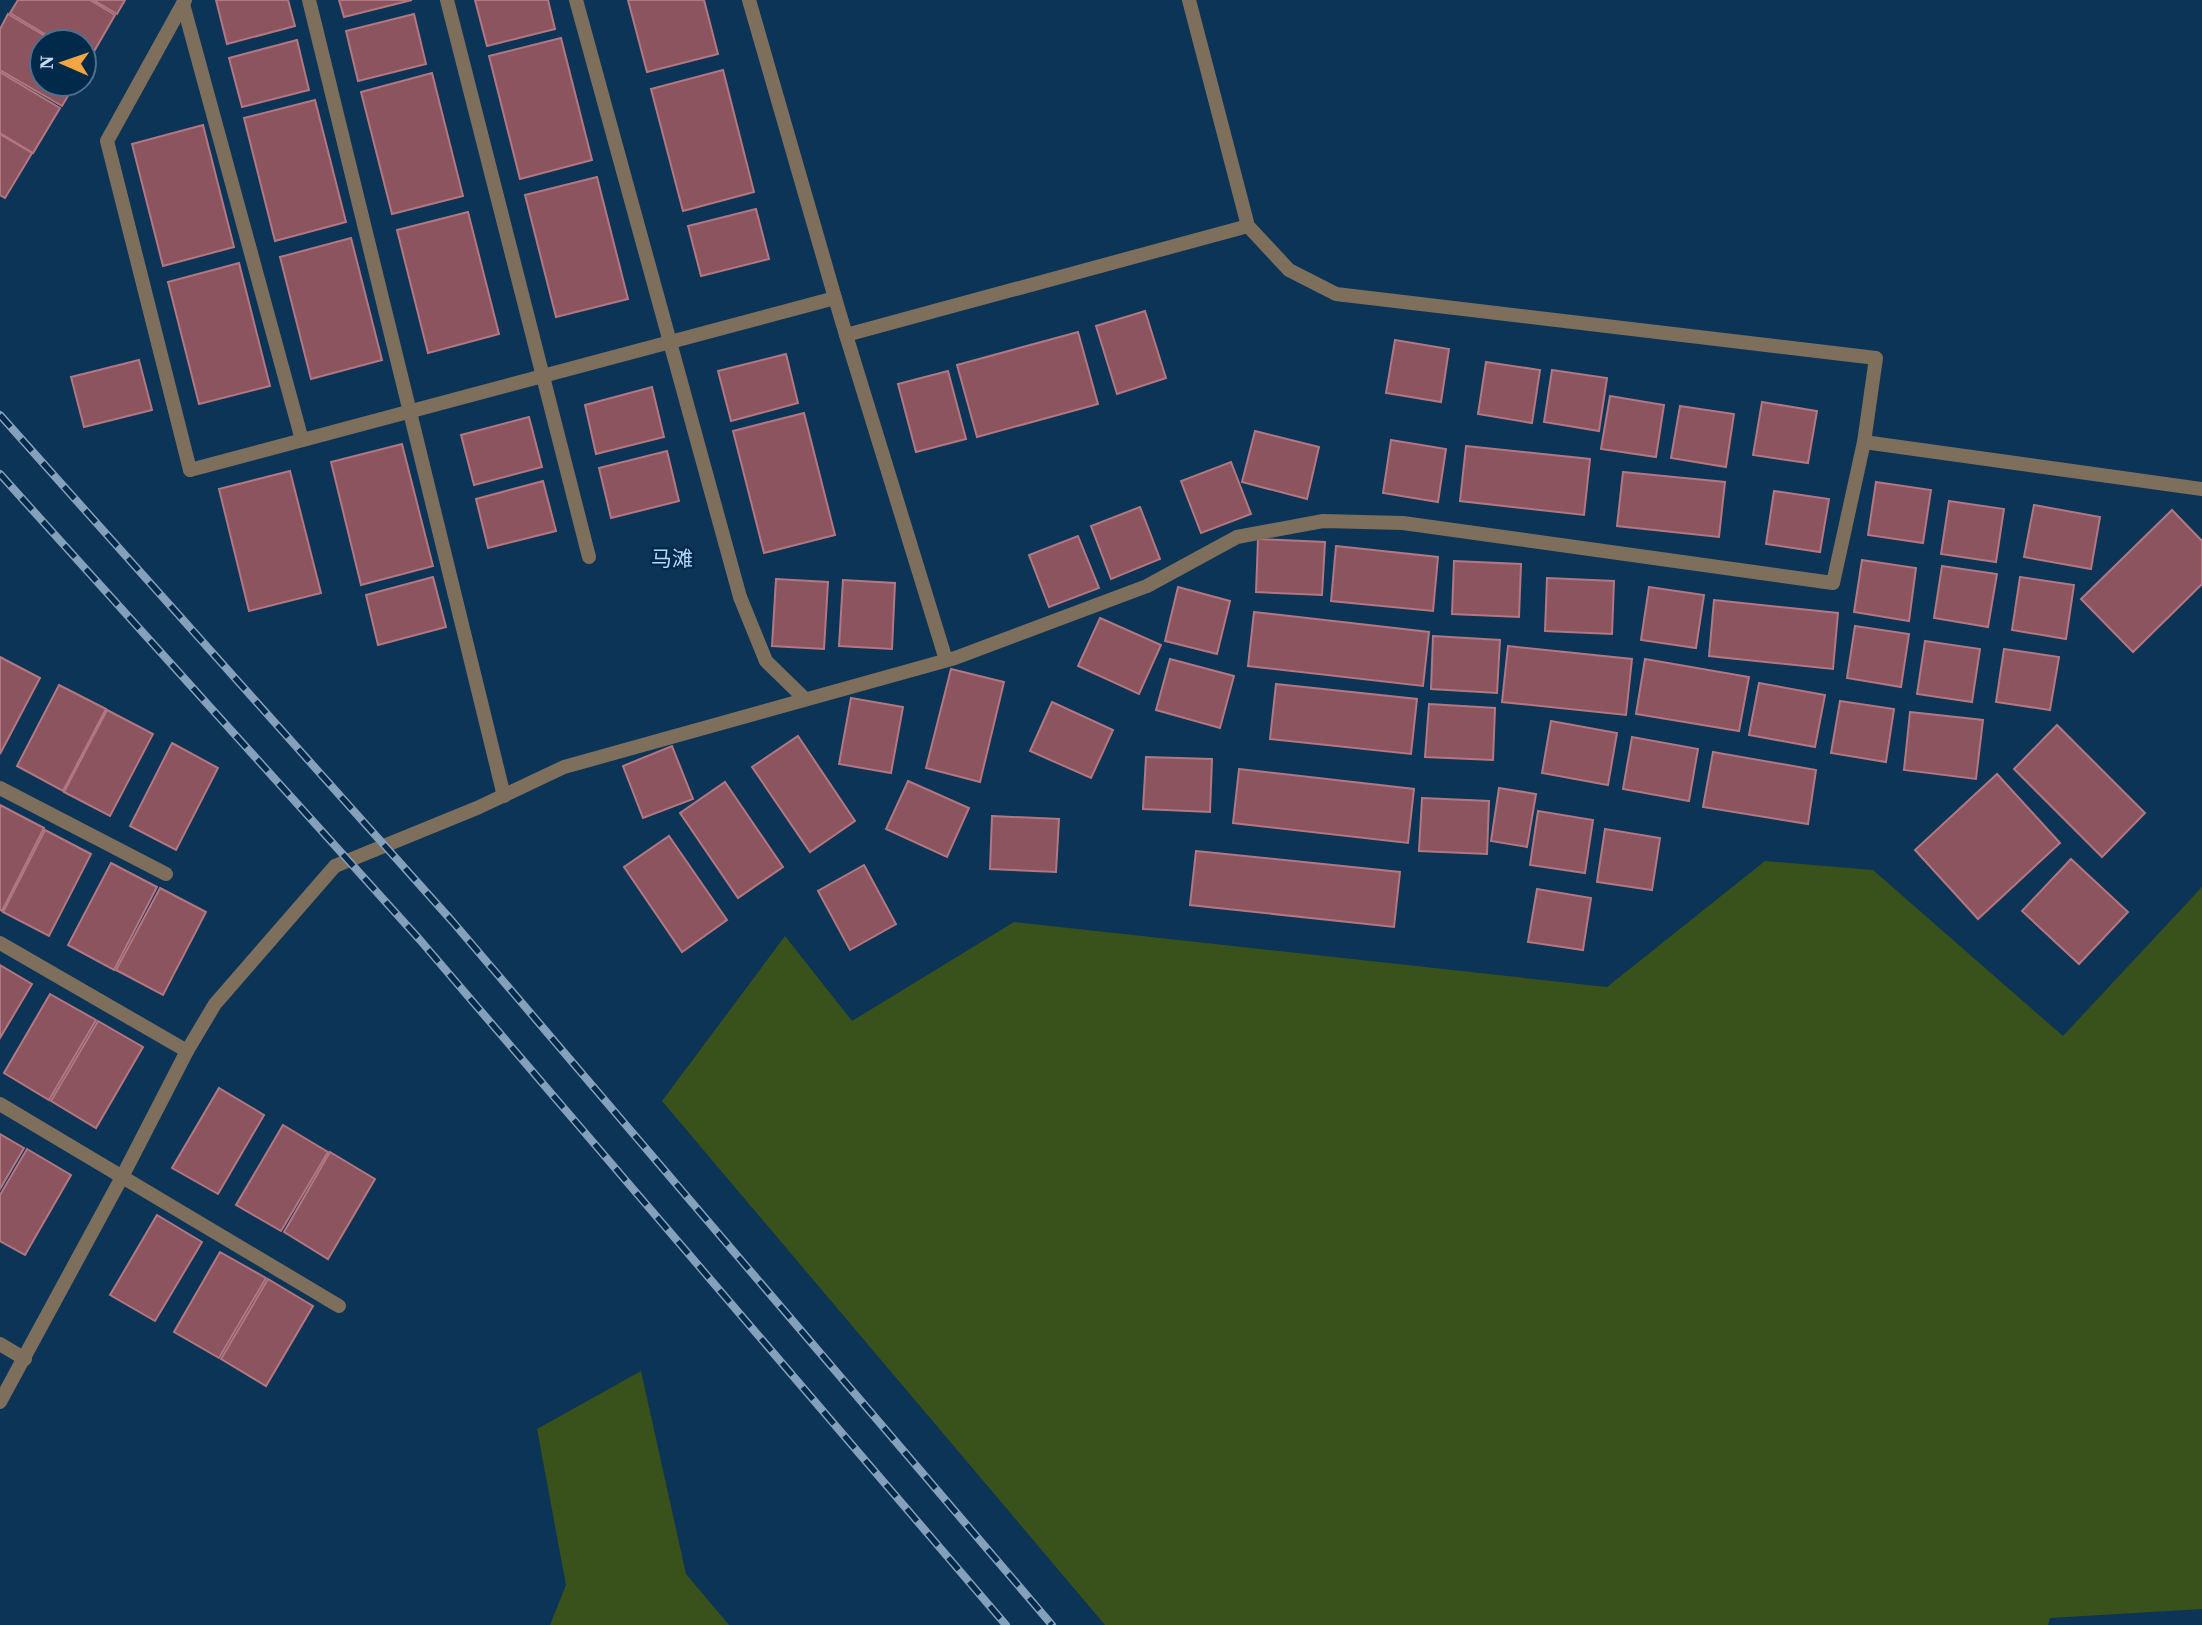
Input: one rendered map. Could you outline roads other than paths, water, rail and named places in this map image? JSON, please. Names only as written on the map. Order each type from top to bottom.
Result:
[{"type":"street","points":[[309,0],[504,796]]},
{"type":"street","points":[[447,0],[590,557]]},
{"type":"street","points":[[576,0],[740,597],[766,661],[805,699]]},
{"type":"street","points":[[749,0],[846,335],[946,660]]},
{"type":"street","points":[[0,1402],[187,1051],[215,1004],[335,866],[504,796],[564,767],[946,660],[1147,586],[1237,537],[1324,521],[1403,523],[1833,583],[1864,442],[1875,358],[1335,294],[1289,270],[1248,226],[1189,0]]},
{"type":"street","points":[[184,2],[302,440]]},
{"type":"street","points":[[184,2],[107,141],[190,470],[835,298]]},
{"type":"street","points":[[846,335],[1248,226]]},
{"type":"street","points":[[1864,442],[2202,489]]},
{"type":"street","points":[[0,788],[166,874]]},
{"type":"street","points":[[0,943],[187,1051]]},
{"type":"street","points":[[0,1104],[340,1306]]},
{"type":"street","points":[[0,1345],[25,1359]]},
{"type":"railway","points":[[0,415],[452,921],[1052,1625]]},
{"type":"railway","points":[[0,474],[420,940],[1006,1625]]},
{"type":"district","name":"马滩","points":[[672,558]]}]
